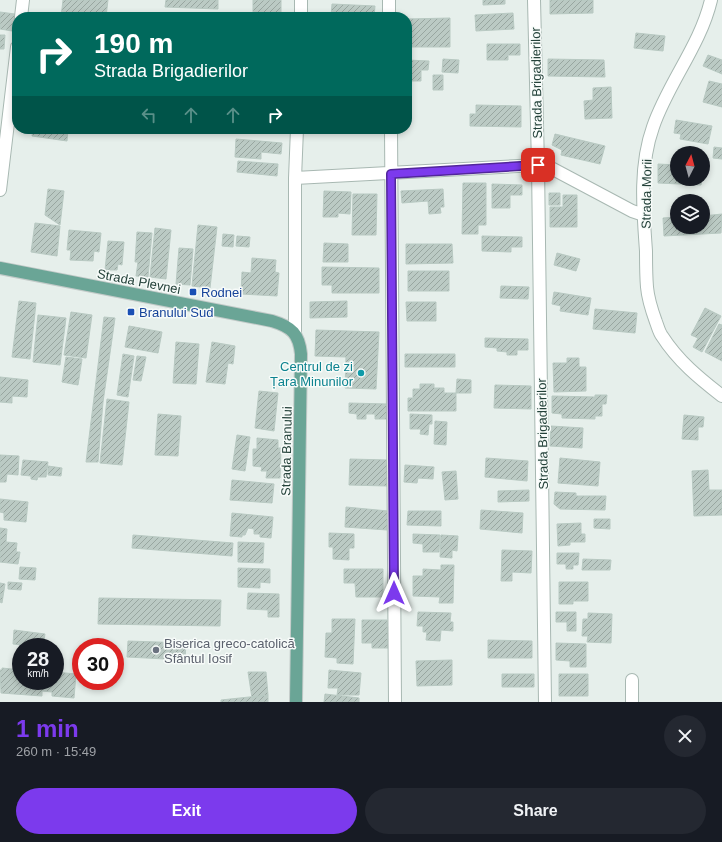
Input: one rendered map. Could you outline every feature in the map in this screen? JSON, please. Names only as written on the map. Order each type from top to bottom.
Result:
[{"type":"main road","name":"Strada Plevnei","points":[[0,268],[272,321],[284,325],[294,332]]},
{"type":"main road","name":"Strada Branului","points":[[294,332],[300,343],[301,354],[296,702]]},
{"type":"street","points":[[22,12],[23,0]]},
{"type":"street","points":[[301,12],[302,0]]},
{"type":"street","points":[[389,0],[390,12]]},
{"type":"street","name":"Strada Brigadierilor","points":[[534,0],[538,165],[545,702]]},
{"type":"street","name":"Strada Morii","points":[[711,0],[708,12],[696,40],[664,99],[652,128],[646,154],[643,184],[647,288],[652,310],[661,335],[682,363],[722,396]]},
{"type":"street","points":[[0,190],[12,89]]},
{"type":"street","name":"Strada Branului","points":[[294,332],[297,134]]},
{"type":"street","points":[[391,134],[395,702]]},
{"type":"street","points":[[295,178],[538,165],[553,169],[632,211],[644,215]]},
{"type":"street","points":[[704,382],[722,385]]},
{"type":"street","points":[[632,680],[632,702]]},
{"type":"building","points":[[63,0],[108,0],[107,12],[62,12]]},
{"type":"building","points":[[166,0],[218,0],[218,9],[165,7]]},
{"type":"building","points":[[253,0],[281,0],[281,12],[253,12]]},
{"type":"building","points":[[483,0],[505,0],[505,4],[483,5]]},
{"type":"building","points":[[550,0],[593,0],[593,13],[550,14]]},
{"type":"building","points":[[332,4],[375,6],[374,12],[331,12]]},
{"type":"building","points":[[0,12],[12,14],[12,31],[0,29]]},
{"type":"building","points":[[513,13],[514,29],[476,31],[475,15]]},
{"type":"building","points":[[450,18],[450,47],[412,47],[412,19]]},
{"type":"building","points":[[636,33],[665,36],[663,51],[634,48]]},
{"type":"building","points":[[0,35],[5,35],[4,49],[0,49]]},
{"type":"building","points":[[487,44],[520,44],[520,55],[508,55],[508,60],[487,60]]},
{"type":"building","points":[[708,55],[722,60],[722,74],[703,66]]},
{"type":"building","points":[[443,59],[459,60],[458,73],[442,72]]},
{"type":"building","points":[[548,59],[604,60],[605,77],[548,76]]},
{"type":"building","points":[[412,60],[429,61],[428,70],[421,70],[421,81],[412,81]]},
{"type":"building","points":[[433,75],[443,75],[443,90],[433,90]]},
{"type":"building","points":[[709,81],[722,84],[722,107],[703,102]]},
{"type":"building","points":[[611,87],[612,118],[585,119],[584,101],[593,100],[593,88]]},
{"type":"building","points":[[476,105],[521,106],[521,127],[470,126],[470,114],[476,114]]},
{"type":"building","points":[[676,120],[712,126],[708,144],[680,139],[681,134],[674,133]]},
{"type":"building","points":[[32,134],[68,134],[67,141],[32,136]]},
{"type":"building","points":[[555,134],[605,146],[600,164],[561,155],[562,150],[552,145]]},
{"type":"building","points":[[236,139],[282,143],[281,154],[261,152],[261,159],[235,157]]},
{"type":"building","points":[[714,147],[722,148],[722,159],[713,158]]},
{"type":"building","points":[[238,161],[278,164],[277,176],[237,172]]},
{"type":"building","points":[[658,164],[670,165],[670,184],[658,183]]},
{"type":"building","points":[[463,183],[486,183],[486,225],[478,225],[478,234],[462,234]]},
{"type":"building","points":[[492,184],[522,185],[522,195],[510,195],[510,208],[492,208]]},
{"type":"building","points":[[48,189],[64,191],[60,225],[45,215]]},
{"type":"building","points":[[443,189],[444,207],[440,207],[441,213],[429,214],[428,201],[402,203],[401,191]]},
{"type":"building","points":[[324,191],[351,192],[350,214],[338,213],[338,217],[323,217]]},
{"type":"building","points":[[549,193],[560,193],[560,205],[549,205]]},
{"type":"building","points":[[353,194],[377,194],[376,235],[352,235]]},
{"type":"building","points":[[563,195],[577,195],[577,227],[550,227],[550,207],[563,207]]},
{"type":"building","points":[[722,214],[721,233],[710,234],[710,215]]},
{"type":"building","points":[[663,218],[670,218],[670,234],[702,234],[664,236]]},
{"type":"building","points":[[35,223],[60,226],[57,256],[31,252]]},
{"type":"building","points":[[198,225],[217,227],[210,288],[192,286]]},
{"type":"building","points":[[155,228],[171,230],[166,279],[150,277]]},
{"type":"building","points":[[69,230],[101,233],[99,252],[94,251],[93,261],[70,260],[71,250],[67,250]]},
{"type":"building","points":[[137,232],[152,233],[148,277],[136,276],[138,262],[135,262]]},
{"type":"building","points":[[223,234],[234,235],[233,247],[222,246]]},
{"type":"building","points":[[237,236],[250,237],[249,247],[236,246]]},
{"type":"building","points":[[482,236],[522,237],[522,247],[511,247],[511,252],[482,251]]},
{"type":"building","points":[[108,241],[124,242],[122,265],[118,264],[117,270],[105,270]]},
{"type":"building","points":[[324,243],[348,244],[348,262],[323,262]]},
{"type":"building","points":[[406,244],[452,244],[453,263],[406,264]]},
{"type":"building","points":[[179,248],[193,249],[190,285],[176,284]]},
{"type":"building","points":[[557,253],[580,259],[576,271],[554,265]]},
{"type":"building","points":[[252,258],[276,260],[275,272],[279,273],[277,296],[241,294],[242,272],[251,273]]},
{"type":"building","points":[[322,267],[379,268],[379,293],[332,293],[332,285],[322,285]]},
{"type":"building","points":[[408,271],[449,271],[449,291],[408,291]]},
{"type":"building","points":[[501,286],[529,287],[528,299],[500,298]]},
{"type":"building","points":[[554,292],[591,298],[588,315],[560,311],[561,306],[552,304]]},
{"type":"building","points":[[19,301],[36,303],[30,359],[12,357]]},
{"type":"building","points":[[347,301],[347,317],[310,318],[310,302]]},
{"type":"building","points":[[406,302],[436,302],[436,321],[407,321]]},
{"type":"building","points":[[705,308],[721,316],[702,352],[693,347],[698,338],[691,335]]},
{"type":"building","points":[[595,309],[637,313],[635,333],[593,329]]},
{"type":"building","points":[[71,312],[92,315],[86,358],[64,355]]},
{"type":"building","points":[[38,315],[66,318],[60,365],[33,362]]},
{"type":"building","points":[[104,317],[115,318],[103,402],[98,462],[86,462]]},
{"type":"building","points":[[719,324],[722,325],[722,361],[705,352]]},
{"type":"building","points":[[129,326],[162,332],[158,353],[125,347]]},
{"type":"building","name":"Centrul de zi Țara Minunilor","points":[[316,330],[379,332],[376,389],[345,388],[346,357],[315,356]]},
{"type":"building","points":[[485,338],[528,339],[528,350],[517,350],[517,355],[507,355],[507,352],[497,351],[497,348],[485,347]]},
{"type":"building","points":[[176,342],[199,344],[196,384],[173,383]]},
{"type":"building","points":[[212,342],[235,346],[233,364],[228,363],[225,384],[206,382]]},
{"type":"building","points":[[123,354],[134,356],[128,397],[117,395]]},
{"type":"building","points":[[405,354],[455,354],[455,367],[405,367]]},
{"type":"building","points":[[137,356],[146,357],[141,381],[133,380]]},
{"type":"building","points":[[66,357],[82,359],[78,385],[62,382]]},
{"type":"building","points":[[567,358],[579,358],[579,367],[586,367],[586,391],[554,392],[553,363],[567,363]]},
{"type":"building","points":[[0,377],[28,380],[27,397],[12,396],[12,403],[0,402]]},
{"type":"building","points":[[457,379],[471,380],[471,393],[456,393]]},
{"type":"building","points":[[420,384],[434,384],[434,388],[444,388],[444,393],[456,393],[456,411],[408,411],[408,398],[413,398],[413,389],[420,389]]},
{"type":"building","points":[[495,385],[531,386],[531,409],[494,408]]},
{"type":"building","points":[[259,391],[278,393],[274,431],[255,428]]},
{"type":"building","points":[[595,395],[607,395],[606,404],[602,404],[602,416],[595,416],[595,419],[562,418],[562,414],[552,413],[552,396],[595,397]]},
{"type":"building","points":[[107,399],[129,402],[122,465],[100,463]]},
{"type":"building","points":[[349,403],[388,404],[387,419],[375,419],[375,414],[366,414],[366,419],[357,419],[357,414],[349,413]]},
{"type":"building","points":[[158,414],[181,416],[178,456],[155,455]]},
{"type":"building","points":[[410,414],[432,415],[432,424],[429,424],[428,435],[420,434],[421,429],[410,429]]},
{"type":"building","points":[[684,415],[704,417],[703,427],[698,427],[698,440],[682,439]]},
{"type":"building","points":[[435,421],[447,422],[446,445],[434,444]]},
{"type":"building","points":[[551,426],[583,428],[582,448],[550,446]]},
{"type":"building","points":[[237,435],[250,437],[245,471],[232,469]]},
{"type":"building","points":[[257,438],[278,440],[278,448],[281,448],[280,478],[266,478],[267,471],[261,471],[262,467],[253,466],[253,449],[257,449]]},
{"type":"building","points":[[0,455],[19,456],[18,475],[7,474],[6,482],[0,482]]},
{"type":"building","points":[[486,458],[528,461],[527,481],[485,477]]},
{"type":"building","points":[[560,458],[600,462],[598,486],[558,483]]},
{"type":"building","points":[[350,459],[388,460],[387,486],[349,485]]},
{"type":"building","points":[[23,460],[48,462],[46,477],[38,477],[37,480],[31,479],[31,476],[21,475]]},
{"type":"building","points":[[405,465],[434,467],[433,479],[418,478],[417,483],[404,482]]},
{"type":"building","points":[[48,466],[62,468],[61,476],[48,475]]},
{"type":"building","points":[[708,470],[709,490],[722,490],[722,515],[694,516],[692,471]]},
{"type":"building","points":[[456,471],[458,499],[445,500],[442,472]]},
{"type":"building","points":[[232,480],[274,484],[272,503],[230,500]]},
{"type":"building","points":[[529,490],[529,501],[498,502],[498,491]]},
{"type":"building","points":[[555,492],[576,493],[576,496],[606,496],[605,510],[560,509],[554,504]]},
{"type":"building","points":[[0,499],[28,502],[26,522],[4,520],[4,513],[0,512]]},
{"type":"building","points":[[346,507],[388,511],[387,530],[345,527]]},
{"type":"building","points":[[481,510],[523,513],[522,533],[480,529]]},
{"type":"building","points":[[408,511],[441,511],[441,526],[407,525]]},
{"type":"building","points":[[232,513],[273,517],[271,538],[260,537],[260,534],[254,534],[254,529],[248,528],[245,535],[242,535],[242,537],[230,536]]},
{"type":"building","points":[[594,519],[610,519],[610,529],[594,528]]},
{"type":"building","points":[[581,523],[581,534],[585,534],[585,542],[570,542],[570,545],[558,546],[557,524]]},
{"type":"building","points":[[0,528],[7,529],[6,542],[17,543],[16,552],[20,552],[18,564],[0,562]]},
{"type":"building","points":[[329,533],[354,534],[354,548],[349,548],[349,560],[333,559],[333,547],[329,547]]},
{"type":"building","points":[[413,534],[440,535],[439,552],[423,552],[423,544],[413,543]]},
{"type":"building","points":[[133,535],[233,543],[232,556],[132,548]]},
{"type":"building","points":[[441,535],[458,536],[457,551],[452,550],[452,558],[440,557]]},
{"type":"building","points":[[238,542],[264,543],[263,563],[238,562]]},
{"type":"building","points":[[502,550],[532,551],[531,573],[512,572],[512,581],[501,581]]},
{"type":"building","points":[[557,553],[579,553],[578,565],[573,565],[573,569],[566,569],[566,564],[557,564]]},
{"type":"building","points":[[583,559],[611,560],[610,570],[582,570]]},
{"type":"building","points":[[441,565],[454,565],[453,603],[439,603],[440,597],[413,596],[413,576],[423,576],[423,569],[441,570]]},
{"type":"building","points":[[20,567],[36,568],[35,580],[19,579]]},
{"type":"building","points":[[238,568],[270,569],[270,583],[260,582],[260,588],[238,587]]},
{"type":"building","points":[[344,569],[383,569],[383,597],[356,597],[355,583],[344,583]]},
{"type":"building","points":[[8,582],[22,583],[21,590],[8,589]]},
{"type":"building","points":[[559,582],[588,582],[588,601],[573,601],[573,604],[559,604]]},
{"type":"building","points":[[0,583],[5,584],[2,603],[0,602]]},
{"type":"building","points":[[248,593],[279,594],[279,617],[268,617],[268,610],[247,609]]},
{"type":"building","points":[[99,598],[221,600],[220,626],[98,624]]},
{"type":"building","points":[[418,612],[451,613],[450,622],[453,622],[453,631],[441,630],[440,641],[426,640],[427,632],[423,632],[423,626],[417,626]]},
{"type":"building","points":[[556,612],[576,612],[576,631],[567,631],[567,622],[556,622]]},
{"type":"building","points":[[588,613],[612,614],[611,643],[587,642],[588,636],[582,636],[583,619],[588,619]]},
{"type":"building","points":[[332,619],[355,619],[353,664],[337,663],[337,658],[325,657],[326,633],[332,633]]},
{"type":"building","points":[[362,620],[387,620],[388,648],[372,648],[372,643],[362,643]]},
{"type":"building","points":[[14,630],[45,634],[44,638],[13,638]]},
{"type":"building","points":[[488,640],[532,641],[532,658],[488,658]]},
{"type":"building","name":"Biserica greco-catolică Sfântul Iosif","points":[[128,641],[186,643],[185,660],[127,657]]},
{"type":"building","points":[[556,643],[586,644],[586,667],[570,667],[570,661],[556,660]]},
{"type":"building","points":[[452,660],[452,685],[417,686],[416,661]]},
{"type":"building","points":[[2,668],[12,669],[12,690],[64,690],[64,673],[72,674],[72,690],[75,690],[74,698],[52,696],[52,692],[42,691],[42,696],[1,693],[0,670],[2,670]]},
{"type":"building","points":[[329,670],[361,673],[359,695],[337,695],[338,688],[328,688]]},
{"type":"building","points":[[248,672],[266,672],[268,695],[252,698]]},
{"type":"building","points":[[502,674],[534,674],[534,687],[502,687]]},
{"type":"building","points":[[559,674],[588,674],[588,696],[559,696]]},
{"type":"building","points":[[325,694],[359,698],[359,702],[324,702]]},
{"type":"building","points":[[268,695],[268,702],[221,702],[221,700]]},
{"type":"place","name":"Rodnei","points":[[193,292]]},
{"type":"place","name":"Branului Sud","points":[[131,312]]},
{"type":"place","name":"Centrul de zi Țara Minunilor","points":[[361,373]]},
{"type":"place","name":"Biserica greco-catolică Sfântul Iosif","points":[[156,650]]},
{"type":"route","points":[[394,593],[391,174],[538,165]]}]
